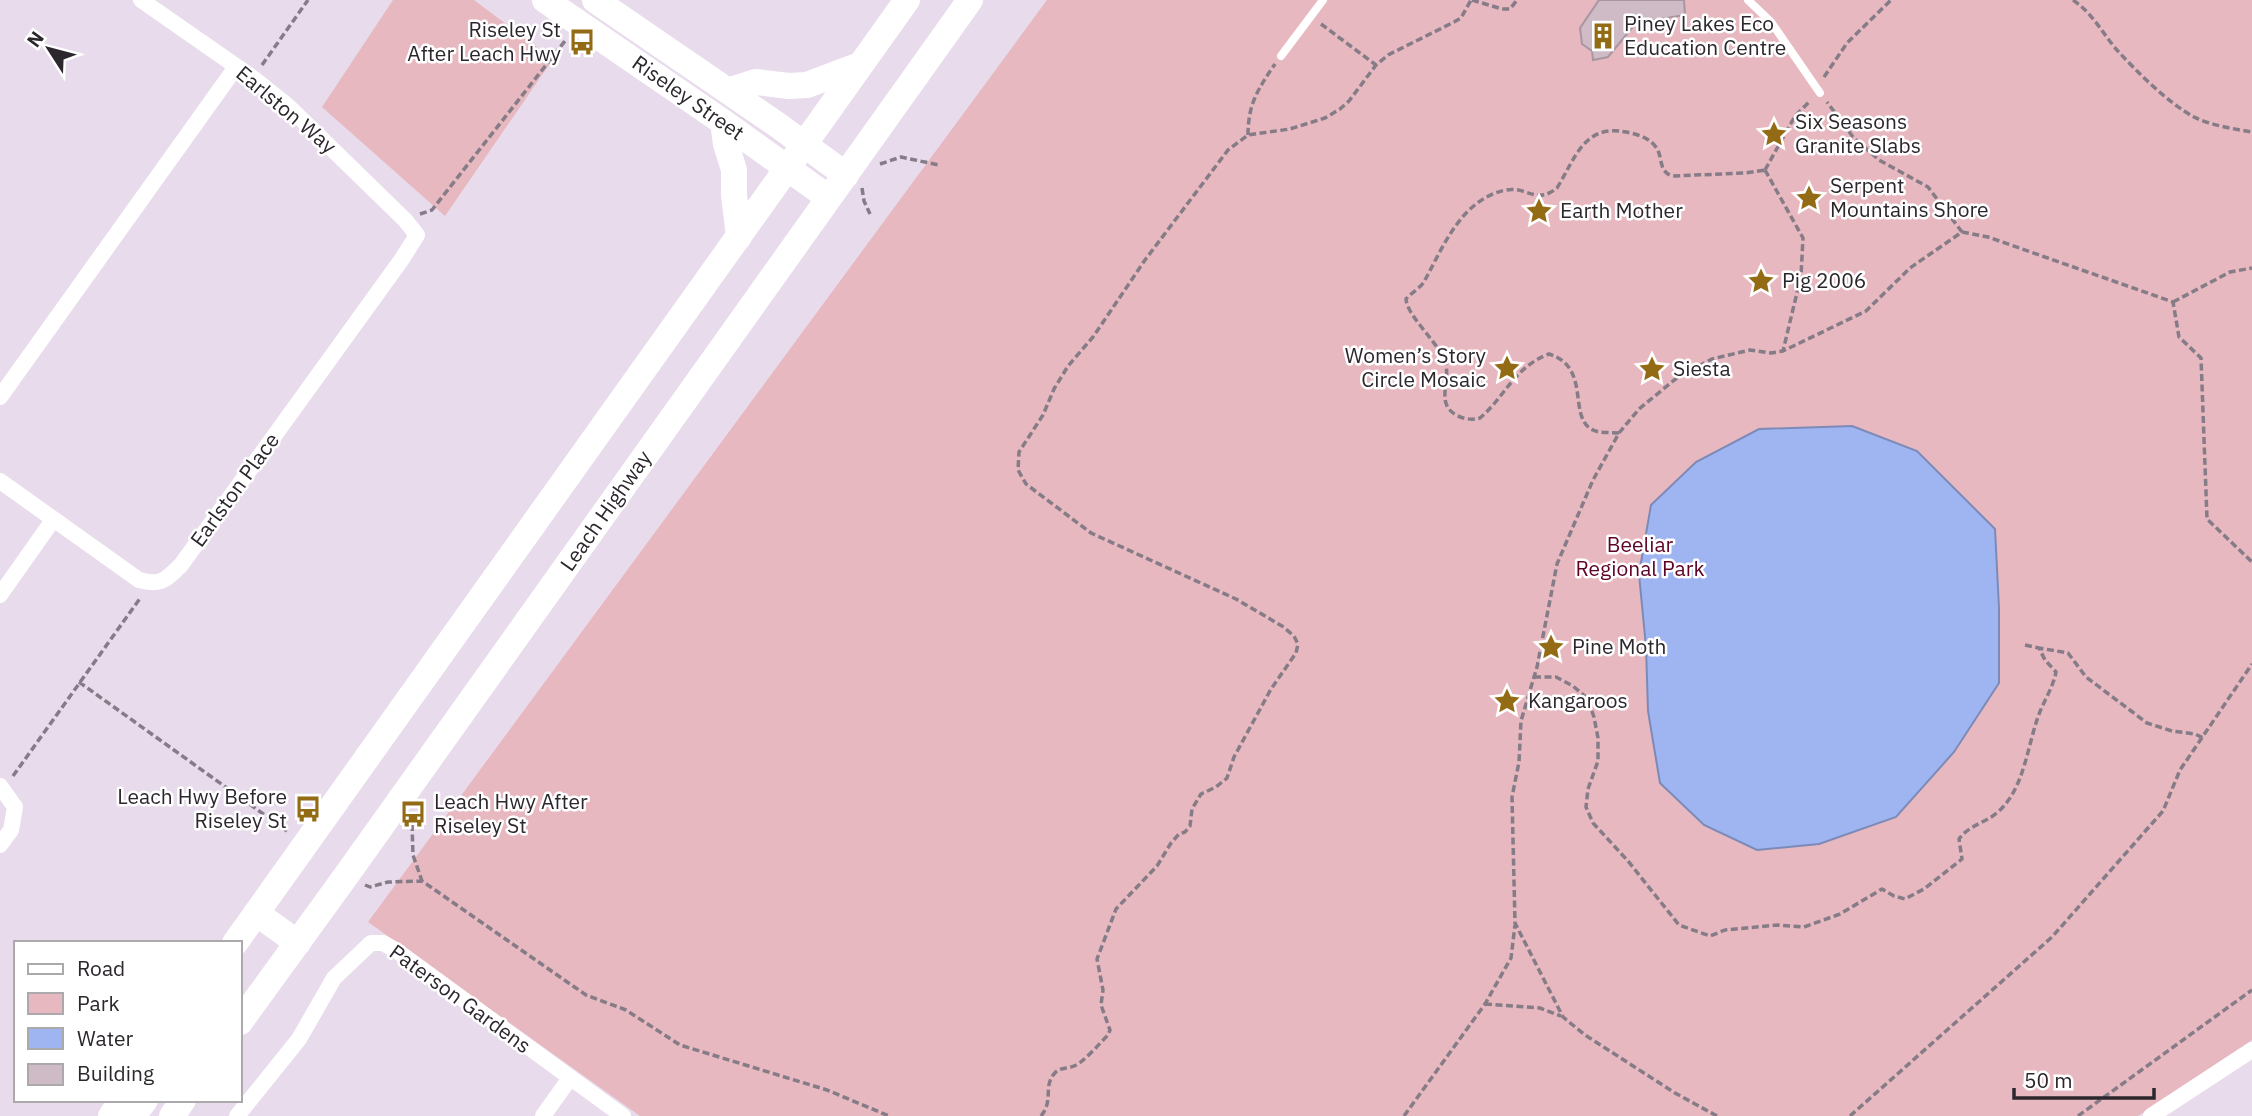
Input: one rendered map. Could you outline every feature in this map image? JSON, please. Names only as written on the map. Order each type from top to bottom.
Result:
[{"type":"highway","name":"Riseley Street","points":[[545,0],[829,198]]},
{"type":"highway","name":"Riseley Street","points":[[595,0],[804,145],[861,169]]},
{"type":"highway","points":[[236,941],[907,0]]},
{"type":"highway","name":"Leach Highway","points":[[242,1019],[829,198],[861,169],[970,0]]},
{"type":"highway","points":[[728,91],[756,82],[807,85],[860,65]]},
{"type":"highway","points":[[723,122],[734,170],[739,237]]},
{"type":"highway","points":[[256,913],[298,943]]},
{"type":"street","name":"Earlston Way","points":[[141,0],[253,78],[288,106],[405,220],[417,235]]},
{"type":"street","points":[[0,397],[236,67]]},
{"type":"street","name":"Earlston Place","points":[[151,583],[163,581],[181,565],[417,235]]},
{"type":"street","points":[[0,481],[139,580],[151,583]]},
{"type":"street","points":[[0,595],[53,520]]},
{"type":"street","points":[[0,845],[11,830],[15,807],[2,788]]},
{"type":"street","name":"Paterson Gardens","points":[[237,1116],[299,1039],[334,978],[371,943],[383,943],[397,951],[623,1116]]},
{"type":"street","points":[[2151,1116],[2252,1050]]},
{"type":"street","points":[[543,1116],[570,1078]]},
{"type":"lane","points":[[1281,56],[1323,0]]},
{"type":"lane","points":[[1748,0],[1771,22],[1819,93]]},
{"type":"path","points":[[253,78],[308,0]]},
{"type":"path","points":[[1041,1116],[1049,1099],[1051,1076],[1058,1069],[1081,1063],[1110,1030],[1101,1005],[1103,990],[1097,959],[1116,909],[1157,866],[1171,843],[1190,826],[1192,809],[1201,794],[1227,778],[1234,757],[1275,682],[1296,653],[1298,644],[1294,636],[1282,626],[1236,599],[1091,533],[1026,484],[1017,470],[1019,452],[1043,415],[1054,388],[1068,366],[1093,337],[1145,260],[1208,173],[1228,150],[1248,135],[1290,129],[1325,118],[1340,109],[1376,65],[1388,55],[1461,18],[1471,0],[1510,9],[1517,0]]},
{"type":"path","points":[[1765,170],[1795,116],[1819,93],[1825,73],[1847,43],[1891,0]]},
{"type":"path","points":[[2073,0],[2097,22],[2135,68],[2174,102],[2195,117],[2252,132]]},
{"type":"path","points":[[1311,17],[1376,65]]},
{"type":"path","points":[[405,220],[432,209],[566,40]]},
{"type":"path","points":[[1248,135],[1253,98],[1281,56]]},
{"type":"path","points":[[1819,93],[1853,137],[1879,160],[1928,187],[1962,232],[1988,237],[2173,302],[2230,272],[2252,268]]},
{"type":"path","points":[[1619,432],[1594,431],[1585,424],[1579,391],[1571,372],[1561,359],[1549,354],[1525,368],[1480,418],[1458,416],[1446,403],[1447,373],[1444,360],[1407,308],[1406,299],[1422,285],[1443,245],[1465,214],[1485,200],[1508,190],[1538,196],[1550,193],[1557,188],[1586,142],[1598,132],[1614,130],[1638,134],[1647,139],[1660,153],[1662,169],[1673,176],[1765,170]]},
{"type":"path","points":[[870,214],[862,195],[861,169],[877,167],[901,157],[939,165]]},
{"type":"path","points":[[1765,170],[1803,238],[1801,276],[1783,351]]},
{"type":"path","points":[[1404,1116],[1485,1004],[1511,958],[1515,923],[1512,797],[1519,762],[1521,721],[1534,677],[1557,564],[1593,480],[1619,432],[1639,409],[1678,377],[1712,359],[1750,350],[1771,353],[1783,351],[1866,311],[1910,268],[1962,232]]},
{"type":"path","points":[[2173,302],[2179,337],[2201,358],[2207,519],[2252,562]]},
{"type":"path","points":[[2,788],[151,583]]},
{"type":"path","points":[[2025,645],[2068,653],[2085,677],[2147,723],[2203,738]]},
{"type":"path","points":[[1534,677],[1556,677],[1587,698],[1598,738],[1598,761],[1588,789],[1586,807],[1593,823],[1628,860],[1679,925],[1710,936],[1725,930],[1777,925],[1804,927],[1840,914],[1882,889],[1905,899],[1924,889],[1962,859],[1959,839],[1966,830],[1998,812],[2015,793],[2035,726],[2056,672],[2039,648]]},
{"type":"path","points":[[1850,1116],[2052,937],[2164,811],[2180,770],[2252,664]]},
{"type":"path","points":[[79,682],[292,834]]},
{"type":"path","points":[[412,824],[413,855],[422,881],[586,995],[626,1010],[680,1045],[827,1090],[889,1116]]},
{"type":"path","points":[[370,887],[388,882],[422,881]]},
{"type":"path","points":[[1515,923],[1563,1017]]},
{"type":"path","points":[[2078,1116],[2252,990]]},
{"type":"path","points":[[1485,1004],[1540,1008],[1563,1017],[1585,1035],[1717,1116]]},
{"type":"green space","points":[[393,0],[474,0],[553,59],[445,216],[322,107]]},
{"type":"green space","name":"Beeliar Regional Park","points":[[1047,0],[2252,0],[2252,1040],[2138,1116],[640,1116],[368,922]]},
{"type":"water","points":[[1852,426],[1917,451],[1995,529],[1999,683],[1954,752],[1896,817],[1819,844],[1757,850],[1704,825],[1660,783],[1648,711],[1646,647],[1639,574],[1651,505],[1696,462],[1759,429]]},
{"type":"building","name":"Piney Lakes Eco Education Centre","points":[[1599,0],[1684,0],[1685,15],[1636,23],[1608,57],[1593,60],[1592,51],[1582,44],[1580,28]]},
{"type":"place","name":"Piney Lakes Eco Education Centre","points":[[1603,36]]},
{"type":"place","name":"Riseley St After Leach Hwy","points":[[582,42]]},
{"type":"place","name":"Six Seasons Granite Slabs","points":[[1774,134]]},
{"type":"place","name":"Serpent Mountains Shore","points":[[1809,198]]},
{"type":"place","name":"Earth Mother","points":[[1539,211]]},
{"type":"place","name":"Pig 2006","points":[[1761,281]]},
{"type":"place","name":"Women’s Story Circle Mosaic","points":[[1507,368]]},
{"type":"place","name":"Siesta","points":[[1652,369]]},
{"type":"place","name":"Pine Moth","points":[[1551,647]]},
{"type":"place","name":"Kangaroos","points":[[1507,701]]},
{"type":"place","name":"Leach Hwy Before Riseley St","points":[[308,809]]},
{"type":"place","name":"Leach Hwy After Riseley St","points":[[413,814]]}]
